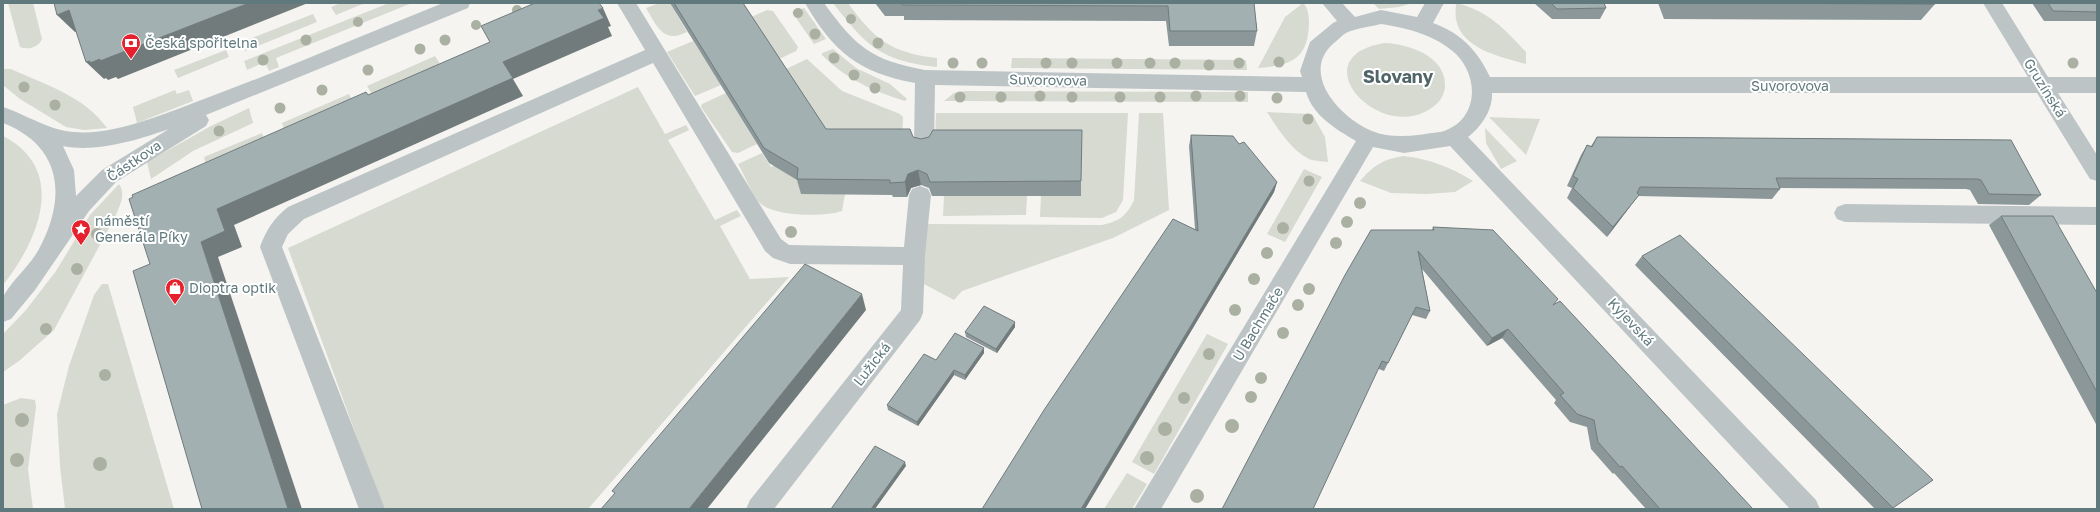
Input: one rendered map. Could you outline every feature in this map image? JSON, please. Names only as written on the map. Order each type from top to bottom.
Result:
[{"type":"street","name":"Částkova","points":[[3,115],[35,129],[65,139],[96,140],[151,127],[242,93],[461,3]]},
{"type":"street","points":[[626,3],[773,245],[781,252],[790,255],[914,256]]},
{"type":"street","name":"Suvorovova","points":[[814,3],[841,41],[856,54],[871,64],[898,74],[925,77],[1312,85]]},
{"type":"street","points":[[1331,3],[1350,23]]},
{"type":"street","points":[[1422,24],[1435,3]]},
{"type":"street","name":"Gruzínská","points":[[1992,3],[2097,173]]},
{"type":"street","points":[[1382,17],[1402,19],[1422,24],[1445,35],[1463,49],[1476,67],[1482,85],[1482,100],[1478,113],[1468,126],[1454,136],[1428,145],[1398,145],[1368,138],[1344,126],[1326,110],[1317,97],[1312,85],[1310,65],[1317,47],[1331,32],[1350,23],[1382,17]]},
{"type":"street","points":[[372,509],[271,247],[276,233],[285,221],[296,212],[657,53]]},
{"type":"street","points":[[924,145],[926,108],[925,77]]},
{"type":"street","name":"Suvorovova","points":[[1482,85],[2097,86]]},
{"type":"street","name":"Částkova","points":[[48,254],[81,205],[109,176],[242,93]]},
{"type":"street","points":[[3,100],[52,145],[61,159],[66,175],[67,193],[64,212],[58,233],[48,254],[26,285],[4,311]]},
{"type":"street","name":"Kyjevská","points":[[1454,136],[1807,509]]},
{"type":"street","name":"U Bachmače","points":[[1147,509],[1368,138]]},
{"type":"street","name":"Lužická","points":[[759,509],[912,313],[914,256],[920,195]]},
{"type":"street","points":[[1845,213],[2097,216]]},
{"type":"shaded area","points":[[8,3],[33,3],[42,39],[38,44],[29,48],[20,47]]},
{"type":"shaded area","points":[[341,3],[365,3],[336,15],[331,7]]},
{"type":"shaded area","points":[[389,3],[412,3],[276,58],[279,67],[269,71],[265,62],[247,70],[244,61]]},
{"type":"shaded area","points":[[659,3],[670,3],[687,32],[672,36],[666,34],[657,27],[646,8]]},
{"type":"shaded area","points":[[833,3],[848,3],[875,35],[895,48],[921,56],[937,58],[937,67],[902,61],[876,49],[855,30]]},
{"type":"shaded area","points":[[1303,3],[1307,9],[1309,23],[1308,35],[1301,53],[1296,58],[1280,65],[1258,68],[1285,17]]},
{"type":"shaded area","points":[[1373,3],[1413,3],[1399,7],[1379,9]]},
{"type":"shaded area","points":[[1456,3],[1468,6],[1478,11],[1503,28],[1526,52],[1526,64],[1494,55],[1474,45],[1459,29],[1456,19]]},
{"type":"shaded area","points":[[804,8],[826,39],[814,44],[792,12]]},
{"type":"shaded area","points":[[767,10],[773,11],[798,47],[796,51],[775,61],[747,19]]},
{"type":"shaded area","points":[[313,14],[317,22],[245,51],[242,42]]},
{"type":"shaded area","points":[[693,41],[721,85],[695,96],[667,52]]},
{"type":"shaded area","points":[[1385,43],[1415,49],[1433,60],[1440,68],[1444,77],[1445,87],[1440,100],[1433,107],[1409,116],[1389,115],[1370,106],[1356,94],[1348,79],[1349,64],[1360,51]]},
{"type":"shaded area","points":[[833,49],[856,68],[890,84],[907,99],[905,101],[882,93],[860,83],[841,71],[822,55],[822,53]]},
{"type":"shaded area","points":[[226,50],[229,57],[178,78],[174,70]]},
{"type":"shaded area","points":[[435,56],[440,64],[372,94],[367,86]]},
{"type":"shaded area","points":[[1012,58],[1246,60],[1247,70],[1011,68]]},
{"type":"shaded area","points":[[807,59],[842,91],[900,114],[903,117],[902,142],[810,144],[782,71]]},
{"type":"shaded area","points":[[3,69],[11,69],[64,92],[76,99],[98,117],[107,128],[84,130],[66,127],[20,99],[4,86]]},
{"type":"shaded area","points":[[638,87],[665,134],[686,125],[689,130],[668,140],[715,220],[737,210],[741,216],[720,226],[750,279],[789,277],[588,509],[383,509],[288,248]]},
{"type":"shaded area","points":[[175,90],[177,94],[189,90],[193,101],[137,123],[133,107]]},
{"type":"shaded area","points":[[965,91],[1248,92],[1248,102],[944,101],[954,93]]},
{"type":"shaded area","points":[[726,93],[757,144],[738,153],[732,152],[701,107],[702,104]]},
{"type":"shaded area","points":[[349,94],[353,102],[285,132],[282,123]]},
{"type":"shaded area","points":[[249,108],[253,123],[193,151],[151,179],[147,162],[211,126]]},
{"type":"shaded area","points":[[1267,112],[1312,114],[1325,137],[1328,162],[1316,161],[1302,155],[1285,138]]},
{"type":"shaded area","points":[[936,113],[1128,113],[1123,200],[1116,212],[1102,218],[1040,217],[1041,196],[935,145]]},
{"type":"shaded area","points":[[1139,113],[1163,113],[1169,210],[1113,238],[962,291],[954,300],[922,283],[927,224],[1102,225],[1113,222],[1125,214],[1134,200]]},
{"type":"shaded area","points":[[1489,117],[1540,119],[1526,155]]},
{"type":"shaded area","points":[[1485,128],[1517,161],[1501,169],[1486,143]]},
{"type":"shaded area","points":[[262,133],[265,141],[206,165],[204,157]]},
{"type":"shaded area","points":[[3,136],[23,150],[36,167],[41,186],[41,207],[36,227],[27,248],[3,285]]},
{"type":"shaded area","points":[[762,153],[771,167],[776,165],[788,174],[845,194],[842,211],[813,215],[789,214],[768,208],[761,204],[752,191],[738,164]]},
{"type":"shaded area","points":[[1403,156],[1440,164],[1473,181],[1455,192],[1427,194],[1391,193],[1360,181],[1374,167],[1384,161]]},
{"type":"shaded area","points":[[1304,169],[1322,177],[1285,242],[1267,234]]},
{"type":"shaded area","points":[[119,184],[122,196],[116,215],[54,330],[19,361],[3,372],[3,334],[26,310],[56,271],[90,215]]},
{"type":"shaded area","points":[[944,195],[1027,196],[1026,215],[943,216]]},
{"type":"shaded area","points":[[102,284],[108,284],[174,509],[65,509],[60,466],[57,414],[69,366],[94,295]]},
{"type":"shaded area","points":[[1207,334],[1228,344],[1154,474],[1132,462]]},
{"type":"shaded area","points":[[21,398],[35,400],[36,407],[28,469],[33,509],[3,509],[3,405]]},
{"type":"shaded area","points":[[1127,473],[1147,484],[1132,509],[1104,509]]},
{"type":"building","points":[[54,3],[249,3],[100,61],[100,59],[90,63],[90,61],[86,62],[69,10],[57,15]]},
{"type":"building","points":[[535,3],[599,3],[603,8],[598,10],[604,18],[503,62],[513,78],[217,209],[225,231],[201,242],[288,509],[202,509],[133,271],[150,264],[129,199],[133,197],[132,195],[366,92],[368,95],[490,42],[481,26]]},
{"type":"building","points":[[674,3],[743,3],[826,129],[910,129],[913,137],[921,139],[929,137],[933,130],[1082,130],[1081,181],[930,182],[927,174],[918,170],[908,174],[905,182],[890,183],[890,180],[797,179],[798,168],[764,148]]},
{"type":"building","points":[[902,3],[1254,3],[1257,31],[1170,31],[1168,6],[902,5]]},
{"type":"building","points":[[1551,3],[1604,3],[1606,8],[1557,9]]},
{"type":"building","points":[[1674,3],[1934,3],[1935,4]]},
{"type":"building","points":[[2048,3],[2097,3],[2097,12],[2053,11]]},
{"type":"building","points":[[1191,135],[1233,136],[1239,144],[1244,142],[1277,182],[1081,509],[982,509],[1044,410],[1173,219],[1198,231]]},
{"type":"building","points":[[1597,137],[2011,140],[2041,195],[1989,194],[1981,180],[1977,179],[1776,178],[1780,189],[1640,187],[1637,193],[1639,195],[1613,227],[1573,188],[1578,179],[1573,176],[1587,145],[1592,147]]},
{"type":"building","points":[[2001,216],[2053,216],[2097,293],[2097,392]]},
{"type":"building","points":[[1433,227],[1493,230],[1558,299],[1553,305],[1560,301],[1753,509],[1660,509],[1622,466],[1620,467],[1598,442],[1594,420],[1577,414],[1560,395],[1564,393],[1508,329],[1492,338],[1418,251],[1430,311],[1416,307],[1388,363],[1382,361],[1313,509],[1222,509],[1345,275],[1371,230],[1434,230]]},
{"type":"building","points":[[1680,235],[1933,480],[1893,508],[1642,256]]},
{"type":"building","points":[[805,264],[862,294],[689,509],[601,509],[615,493],[612,491]]},
{"type":"building","points":[[984,306],[1015,322],[996,349],[965,332]]},
{"type":"building","points":[[955,333],[984,348],[965,375],[954,370],[917,422],[887,405],[924,354],[936,360]]},
{"type":"building","points":[[875,446],[905,462],[871,509],[831,509]]},
{"type":"place","name":"Česká spořitelna","points":[[131,60]]},
{"type":"place","name":"náměstí Generála Píky","points":[[81,246]]},
{"type":"place","name":"Dioptra optik","points":[[175,305]]},
{"type":"district","name":"Slovany","points":[[1398,77]]}]
